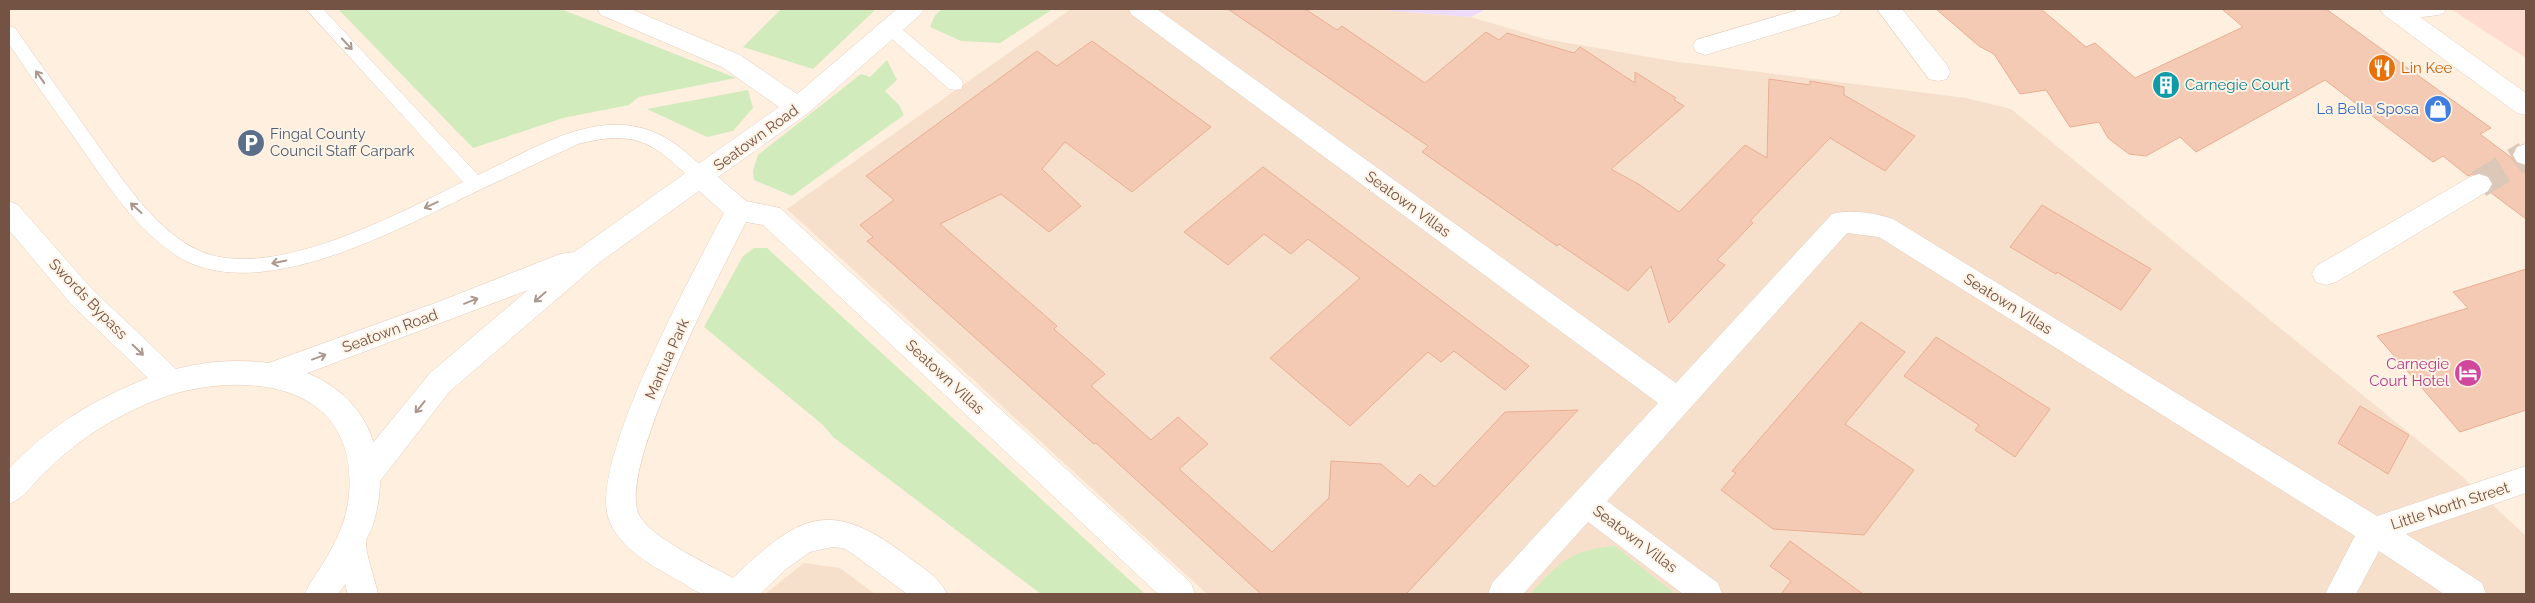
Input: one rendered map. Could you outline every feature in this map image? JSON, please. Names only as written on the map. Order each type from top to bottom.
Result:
[{"type":"street","points":[[609,9],[731,62],[798,107]]},
{"type":"street","name":"Seatown Road","points":[[366,475],[440,382],[590,254],[798,107],[912,9]]},
{"type":"street","name":"Seatown Villas","points":[[1140,9],[1677,400]]},
{"type":"street","points":[[1705,46],[1830,9]]},
{"type":"street","points":[[1889,9],[1938,72]]},
{"type":"street","points":[[2396,11],[2525,104]]},
{"type":"street","points":[[701,177],[739,210]]},
{"type":"street","points":[[2326,274],[2479,184]]},
{"type":"street","name":"Seatown Villas","points":[[739,210],[771,216],[1180,594]]},
{"type":"street","name":"Mantua Park","points":[[733,594],[651,547],[635,533],[624,516],[619,495],[622,474],[650,396],[684,318],[739,210]]},
{"type":"street","name":"Swords Bypass","points":[[9,212],[81,296],[172,382]]},
{"type":"street","name":"Seatown Villas","points":[[1503,594],[1587,503],[1677,400],[1841,222],[1884,226],[2374,531],[2471,594]]},
{"type":"street","name":"Seatown Road","points":[[273,374],[448,310],[590,254]]},
{"type":"street","points":[[9,490],[28,466],[77,427],[124,400],[172,382],[231,372],[273,374],[320,391],[347,417],[360,444],[366,475],[363,508],[352,543],[333,578],[320,594]]},
{"type":"street","name":"Little North Street","points":[[2374,531],[2526,480]]},
{"type":"street","name":"Seatown Villas","points":[[1587,503],[1707,594]]},
{"type":"street","points":[[2340,594],[2374,531]]},
{"type":"street","points":[[738,594],[778,556],[800,541],[825,533],[844,534],[863,544],[931,594]]},
{"type":"street","points":[[352,543],[363,594]]},
{"type":"lane","points":[[314,9],[475,184]]},
{"type":"lane","points":[[2396,11],[2438,9]]},
{"type":"lane","points":[[890,28],[955,84]]},
{"type":"lane","points":[[9,32],[127,200],[180,249],[219,264],[245,266],[274,264],[306,256],[384,227],[574,138],[599,131],[631,130],[648,135],[667,146],[701,177]]},
{"type":"shaded area","points":[[1071,9],[1369,9],[1471,17],[1545,39],[1672,61],[1966,98],[2011,109],[2457,472],[2526,536],[2526,594],[1207,594],[787,209]]},
{"type":"shaded area","points":[[1369,9],[1486,9],[1471,17]]},
{"type":"shaded area","points":[[2451,9],[2526,9],[2526,58],[2463,17]]},
{"type":"shaded area","points":[[804,563],[840,568],[875,594],[765,594]]},
{"type":"green space","points":[[338,9],[561,9],[736,78],[639,97],[629,105],[563,118],[473,148]]},
{"type":"green space","points":[[781,9],[876,9],[813,69],[743,47]]},
{"type":"green space","points":[[942,9],[1053,9],[1000,43],[961,41],[930,27],[935,15]]},
{"type":"green space","points":[[887,60],[897,80],[885,91],[899,105],[904,115],[792,196],[754,180],[753,170],[758,155],[861,74],[870,77]]},
{"type":"green space","points":[[748,90],[753,108],[733,131],[707,137],[647,109]]},
{"type":"green space","points":[[754,248],[767,248],[1145,594],[1041,594],[833,437],[823,425],[704,327],[743,256]]},
{"type":"green space","points":[[1615,546],[1675,594],[1530,594],[1558,566],[1577,554],[1588,550]]},
{"type":"building","points":[[1228,9],[1305,9],[1337,30],[1342,26],[1425,83],[1486,32],[1499,40],[1507,33],[1574,53],[1580,47],[1635,83],[1635,72],[1676,98],[1674,100],[1684,106],[1611,169],[1640,185],[1679,212],[1745,145],[1767,158],[1769,79],[1810,85],[1810,81],[1844,87],[1844,95],[1915,136],[1885,171],[1830,138],[1750,221],[1753,223],[1717,260],[1725,265],[1669,323],[1651,266],[1628,291],[1559,244],[1557,246],[1422,152],[1428,146]]},
{"type":"building","name":"Carnegie Court","points":[[1936,9],[2041,9],[2086,47],[2095,43],[2135,78],[2243,27],[2222,9],[2326,9],[2491,128],[2480,134],[2512,158],[2516,164],[2526,168],[2526,219],[2490,192],[2494,183],[2489,175],[2478,172],[2468,176],[2443,156],[2433,162],[2325,80],[2196,152],[2180,137],[2146,156],[2129,154],[2108,138],[2099,122],[2070,127],[2046,90],[2020,94],[1994,54],[1979,46]]},
{"type":"building","points":[[1092,41],[1211,127],[1132,192],[1065,142],[1042,169],[1081,206],[1049,232],[1001,194],[940,224],[1057,326],[1054,329],[1105,374],[1091,386],[1151,440],[1178,417],[1208,444],[1179,469],[1272,552],[1329,498],[1331,461],[1381,464],[1408,487],[1420,474],[1435,487],[1505,412],[1578,410],[1406,594],[1261,594],[1096,443],[1094,444],[867,241],[873,237],[860,225],[894,200],[866,176],[1037,51],[1057,66]]},
{"type":"building","points":[[1263,167],[1529,366],[1505,390],[1454,351],[1441,362],[1428,352],[1350,426],[1270,358],[1360,278],[1308,239],[1291,254],[1264,234],[1228,265],[1184,232]]},
{"type":"building","points":[[2042,205],[2151,269],[2121,310],[2010,247]]},
{"type":"building","name":"Carnegie Court Hotel","points":[[2526,269],[2526,410],[2460,432],[2377,336],[2468,308],[2453,292]]},
{"type":"building","points":[[1861,322],[1905,352],[1845,424],[1914,470],[1864,535],[1773,529],[1721,490],[1736,473],[1732,471]]},
{"type":"building","points":[[1936,337],[2050,409],[2015,457],[1975,430],[1979,425],[1904,376]]},
{"type":"building","points":[[2360,406],[2409,435],[2388,474],[2338,443]]},
{"type":"building","points":[[1790,541],[1863,594],[1781,594],[1791,581],[1770,566]]},
{"type":"tunnel","points":[[2479,184],[2526,155]]},
{"type":"place","name":"Lin Kee","points":[[2382,68]]},
{"type":"place","name":"Carnegie Court","points":[[2166,85]]},
{"type":"place","name":"La Bella Sposa","points":[[2438,109]]},
{"type":"place","name":"Fingal County Council Staff Carpark","points":[[251,143]]},
{"type":"place","name":"Carnegie Court Hotel","points":[[2468,373]]}]
